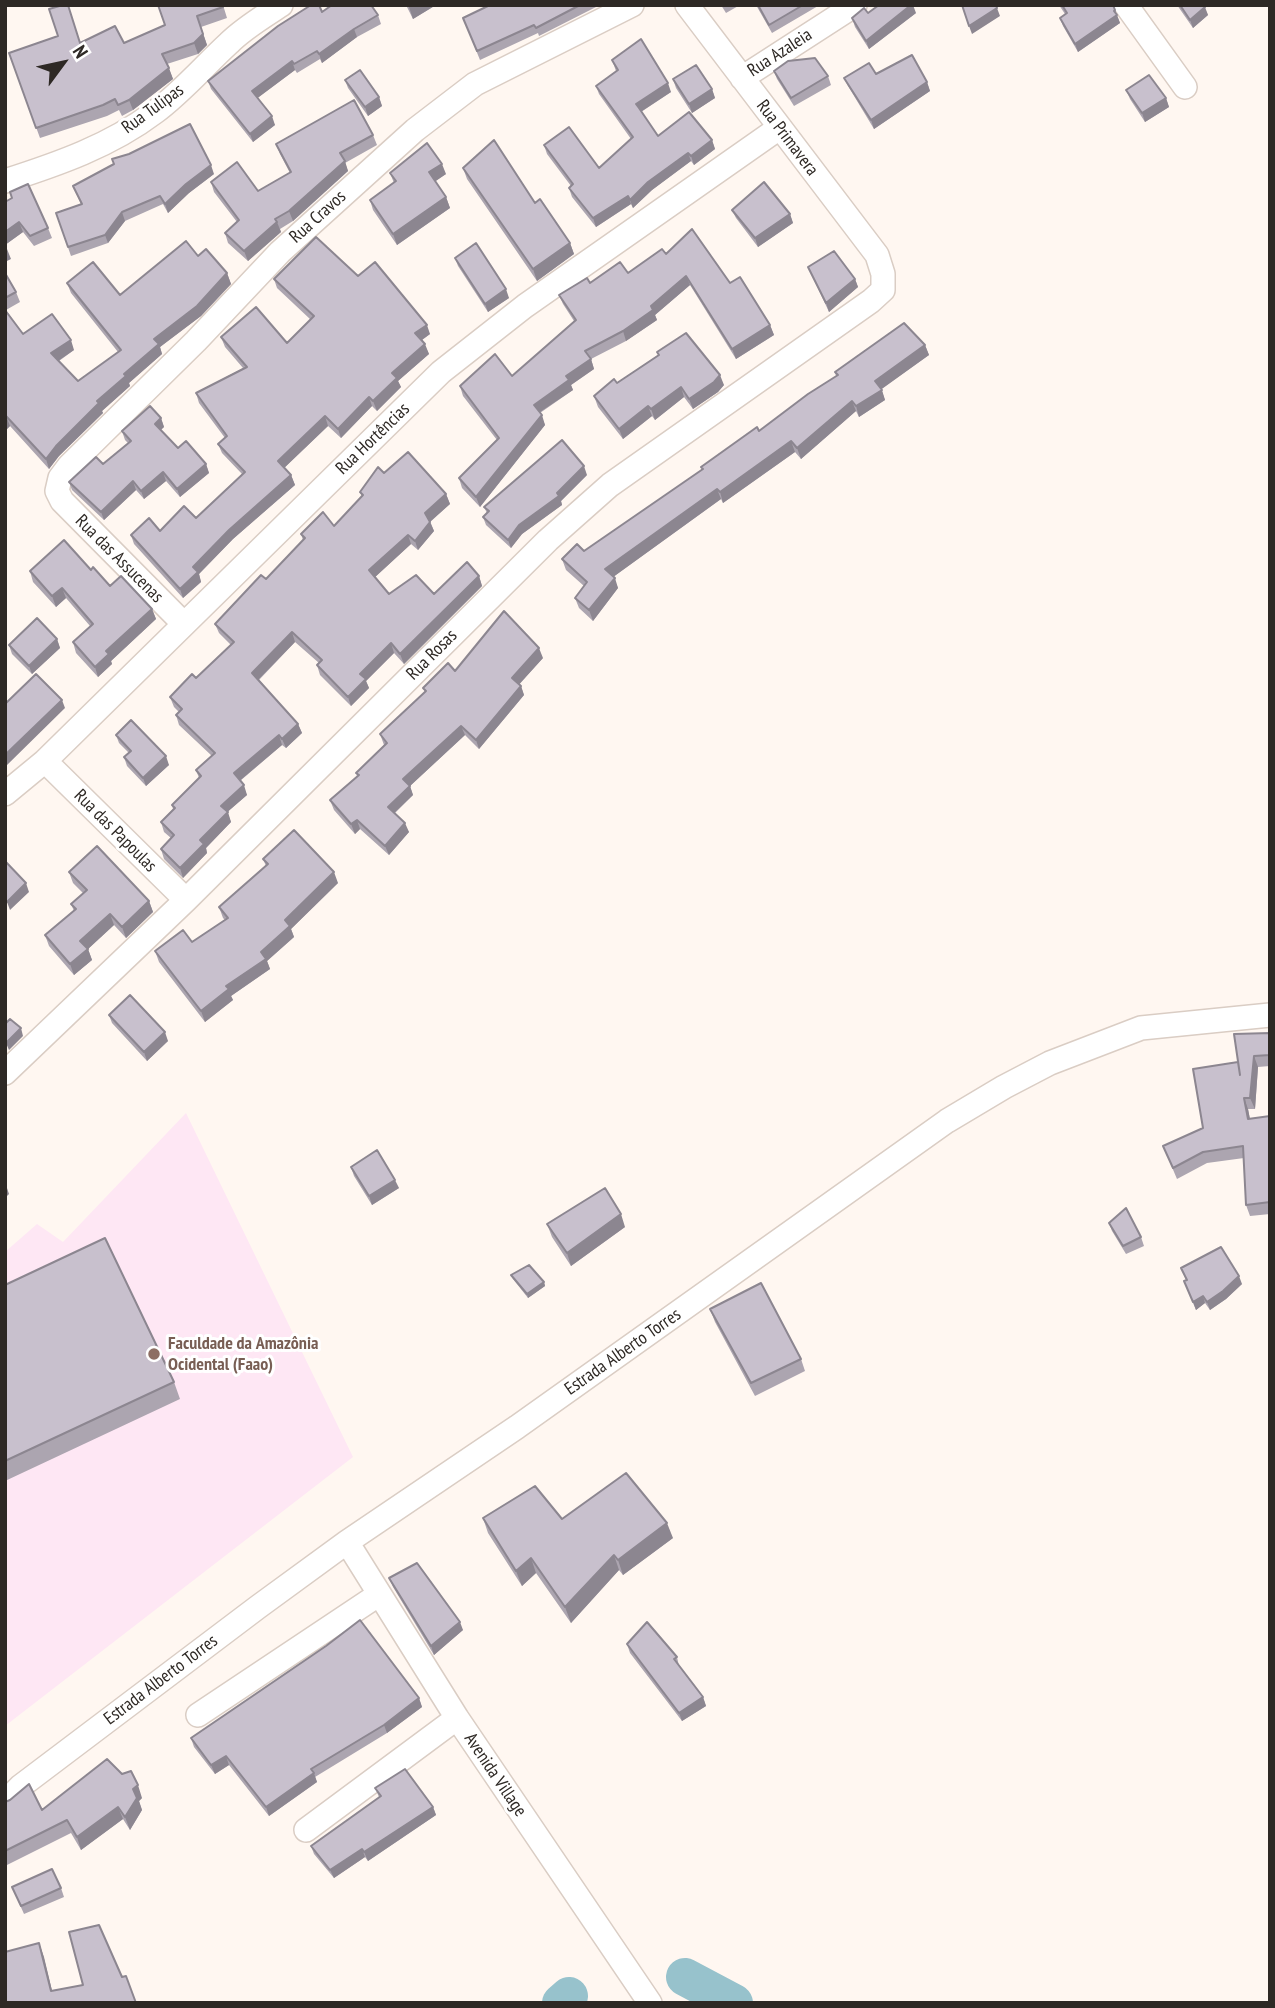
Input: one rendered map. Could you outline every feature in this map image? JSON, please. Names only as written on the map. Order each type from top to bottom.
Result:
[{"type":"street","name":"Rua Cravos","points":[[57,491],[60,478],[69,466],[280,252],[415,130],[475,84],[632,5]]},
{"type":"street","name":"Rua Primavera","points":[[687,5],[877,255],[883,274]]},
{"type":"street","name":"Rua Azaleia","points":[[742,78],[855,5]]},
{"type":"street","points":[[1126,5],[1185,87]]},
{"type":"street","name":"Rua Tulipas","points":[[5,181],[102,145],[154,113],[195,78],[236,36],[272,8]]},
{"type":"street","name":"Rua Hortências","points":[[5,794],[45,761],[441,372],[525,306],[779,128]]},
{"type":"street","name":"Rua Rosas","points":[[5,1073],[186,901],[558,531],[610,485],[872,301],[883,290],[883,274]]},
{"type":"street","name":"Rua das Assucenas","points":[[57,491],[62,501],[184,624]]},
{"type":"street","name":"Rua das Papoulas","points":[[45,761],[186,901]]},
{"type":"street","name":"Estrada Alberto Torres","points":[[10,1793],[347,1542],[517,1427],[947,1121],[1050,1063],[1141,1028],[1270,1015]]},
{"type":"street","name":"Avenida Village","points":[[347,1542],[457,1718],[650,2003]]},
{"type":"street","points":[[198,1715],[378,1595]]},
{"type":"street","points":[[306,1830],[457,1718]]},
{"type":"shaded area","name":"Faculdade da Amazônia Ocidental (Faao)","points":[[186,1113],[353,1457],[5,1726],[5,1252],[37,1224],[63,1242]]},
{"type":"building","points":[[68,5],[80,43],[115,26],[124,43],[165,25],[158,5],[223,7],[197,16],[203,34],[194,43],[162,54],[169,68],[129,100],[118,105],[115,99],[36,128],[9,53],[58,36],[49,9]]},
{"type":"building","points":[[311,5],[319,5],[322,12],[332,5],[371,5],[378,15],[319,54],[317,51],[294,64],[292,61],[252,91],[272,116],[250,134],[208,81],[278,26]]},
{"type":"building","points":[[490,5],[580,5],[536,28],[534,25],[477,51],[463,18]]},
{"type":"building","points":[[758,5],[803,5],[769,25]]},
{"type":"building","points":[[879,5],[911,5],[866,41],[852,18],[864,8],[868,13]]},
{"type":"building","points":[[962,5],[996,5],[997,8],[969,26]]},
{"type":"building","points":[[1062,5],[1113,5],[1117,15],[1075,44],[1060,18],[1067,13]]},
{"type":"building","points":[[1180,5],[1203,5],[1205,7],[1190,20]]},
{"type":"building","points":[[641,39],[668,83],[636,104],[658,136],[689,112],[712,140],[691,156],[688,153],[648,182],[630,200],[628,196],[593,218],[569,188],[573,184],[544,145],[569,127],[599,168],[633,137],[596,86],[618,70],[612,60]]},
{"type":"building","points":[[912,55],[927,82],[871,120],[844,78],[869,63],[876,74]]},
{"type":"building","points":[[815,58],[828,76],[791,98],[774,71],[788,61]]},
{"type":"building","points":[[696,65],[712,89],[689,104],[673,79]]},
{"type":"building","points":[[360,70],[379,97],[365,107],[345,80]]},
{"type":"building","points":[[1149,75],[1166,98],[1142,113],[1126,90]]},
{"type":"building","points":[[354,100],[373,135],[340,153],[345,161],[289,211],[275,219],[277,222],[244,251],[225,233],[239,220],[211,182],[237,162],[258,191],[291,172],[276,144]]},
{"type":"building","points":[[190,124],[211,165],[165,204],[160,196],[122,212],[105,235],[68,247],[56,213],[82,204],[73,186],[114,164],[112,159],[129,154]]},
{"type":"building","points":[[494,140],[535,203],[540,199],[570,243],[533,269],[463,168]]},
{"type":"building","points":[[427,143],[442,164],[429,172],[446,197],[393,234],[370,200],[396,181],[390,173]]},
{"type":"building","points":[[764,182],[790,214],[755,238],[732,210]]},
{"type":"building","points":[[28,184],[48,228],[30,236],[19,222],[5,232],[5,202],[12,198],[10,192]]},
{"type":"building","points":[[692,229],[730,283],[740,277],[770,325],[732,349],[686,276],[651,306],[653,310],[623,331],[585,351],[591,359],[566,376],[569,380],[534,405],[542,415],[476,497],[459,478],[499,438],[460,386],[495,354],[512,376],[576,320],[559,295],[587,278],[590,283],[620,262],[628,273],[662,249],[666,254]]},
{"type":"building","points":[[316,237],[358,276],[375,262],[427,325],[415,333],[425,344],[392,373],[397,378],[373,401],[369,397],[338,429],[325,416],[278,461],[291,475],[229,530],[193,567],[198,572],[180,589],[131,535],[149,518],[160,531],[184,506],[196,518],[245,472],[218,444],[227,436],[196,393],[247,367],[221,337],[256,307],[287,343],[314,316],[274,279]]},
{"type":"building","points":[[186,241],[198,256],[206,249],[227,273],[197,306],[154,339],[159,344],[97,401],[99,403],[46,459],[5,417],[5,310],[23,334],[52,314],[71,340],[51,353],[78,381],[121,350],[67,283],[93,262],[120,295]]},
{"type":"building","points":[[476,243],[506,289],[485,304],[455,258]]},
{"type":"building","points":[[834,251],[855,279],[826,303],[808,267]]},
{"type":"building","points":[[5,273],[16,292],[5,298]]},
{"type":"building","points":[[904,323],[925,345],[875,381],[882,390],[856,406],[852,401],[797,448],[791,441],[720,492],[717,489],[605,569],[615,578],[589,610],[575,598],[587,582],[562,559],[577,544],[584,551],[703,469],[701,467],[757,427],[759,431],[838,375],[835,372]]},
{"type":"building","points":[[686,333],[720,375],[689,399],[681,387],[651,409],[648,406],[619,429],[594,396],[614,379],[617,383],[659,355],[657,352]]},
{"type":"building","points":[[150,406],[161,418],[155,424],[178,448],[186,441],[206,464],[177,489],[163,472],[141,491],[133,481],[101,512],[69,482],[96,457],[103,464],[131,441],[122,431]]},
{"type":"building","points":[[562,440],[584,466],[557,493],[559,496],[519,525],[508,540],[483,517],[489,511],[484,507]]},
{"type":"building","points":[[408,452],[446,494],[425,513],[430,522],[415,541],[408,535],[369,570],[389,594],[416,575],[434,594],[467,562],[479,576],[400,654],[391,643],[360,674],[366,679],[348,697],[317,665],[322,660],[292,632],[252,673],[298,724],[282,739],[279,735],[234,773],[244,785],[221,806],[228,812],[200,840],[204,844],[180,868],[161,849],[174,835],[161,822],[175,808],[172,805],[201,776],[196,770],[215,753],[176,715],[182,709],[170,697],[192,674],[196,678],[234,642],[215,624],[261,575],[266,579],[305,538],[301,534],[323,512],[334,526],[363,495],[360,492],[378,467],[384,473]]},
{"type":"building","points":[[64,540],[91,570],[93,567],[110,586],[121,576],[152,609],[106,651],[109,654],[95,667],[73,642],[93,624],[62,588],[52,596],[30,571]]},
{"type":"building","points":[[504,611],[539,648],[512,678],[521,686],[476,740],[461,726],[403,779],[410,786],[388,807],[405,823],[385,846],[357,820],[351,824],[330,800],[359,775],[356,773],[387,743],[380,734],[426,691],[423,688],[448,663],[455,671]]},
{"type":"building","points":[[37,618],[57,639],[29,666],[9,645]]},
{"type":"building","points":[[36,674],[62,700],[5,755],[5,704]]},
{"type":"building","points":[[131,720],[166,756],[143,778],[124,757],[131,751],[116,735]]},
{"type":"building","points":[[294,830],[334,872],[285,920],[290,926],[261,952],[266,959],[226,986],[229,989],[201,1011],[155,951],[183,930],[192,942],[228,918],[219,907],[268,864],[263,859]]},
{"type":"building","points":[[97,846],[149,901],[122,927],[110,914],[80,941],[88,949],[70,964],[45,935],[76,909],[71,904],[87,890],[69,872]]},
{"type":"building","points":[[5,861],[26,883],[7,902],[5,900]]},
{"type":"building","points":[[130,995],[165,1032],[144,1052],[109,1015]]},
{"type":"building","points":[[10,1019],[21,1028],[6,1043],[5,1022]]},
{"type":"building","points":[[1270,1033],[1270,1055],[1254,1056],[1250,1098],[1244,1098],[1248,1119],[1270,1116],[1270,1202],[1246,1205],[1243,1146],[1203,1152],[1173,1168],[1163,1146],[1203,1128],[1193,1069],[1238,1062],[1240,1075],[1234,1034]]},
{"type":"building","points":[[377,1150],[395,1180],[369,1196],[351,1167]]},
{"type":"building","points":[[605,1188],[621,1214],[567,1253],[547,1224]]},
{"type":"building","points":[[1126,1208],[1141,1237],[1123,1246],[1109,1223]]},
{"type":"building","points":[[105,1238],[174,1382],[5,1461],[5,1285]]},
{"type":"building","points":[[1221,1247],[1239,1276],[1207,1302],[1203,1296],[1193,1302],[1181,1268]]},
{"type":"building","points":[[529,1265],[544,1282],[527,1294],[511,1275]]},
{"type":"building","points":[[761,1283],[801,1359],[751,1383],[710,1309]]},
{"type":"building","points":[[626,1473],[667,1523],[618,1560],[614,1555],[565,1607],[531,1558],[516,1571],[483,1518],[535,1486],[562,1519]]},
{"type":"building","points":[[417,1563],[460,1622],[431,1646],[389,1578]]},
{"type":"building","points":[[360,1620],[419,1698],[384,1725],[311,1769],[314,1773],[266,1807],[226,1756],[211,1765],[191,1738]]},
{"type":"building","points":[[647,1622],[677,1657],[674,1659],[703,1697],[679,1713],[627,1644]]},
{"type":"building","points":[[107,1759],[122,1774],[131,1771],[138,1785],[133,1789],[137,1798],[125,1817],[118,1807],[77,1837],[67,1820],[5,1851],[5,1802],[29,1784],[42,1810]]},
{"type":"building","points":[[405,1769],[433,1807],[364,1852],[362,1849],[330,1870],[311,1846],[381,1796],[375,1788]]},
{"type":"building","points":[[52,1869],[61,1888],[21,1906],[12,1887]]},
{"type":"building","points":[[99,1925],[122,1977],[126,1976],[136,2003],[5,2003],[5,1952],[39,1943],[51,1991],[83,1985],[69,1932]]},
{"type":"waterway","points":[[685,1977],[734,2003]]},
{"type":"waterway","points":[[561,2003],[569,1996]]},
{"type":"place","name":"Faculdade da Amazônia Ocidental (Faao)","points":[[154,1354]]}]
